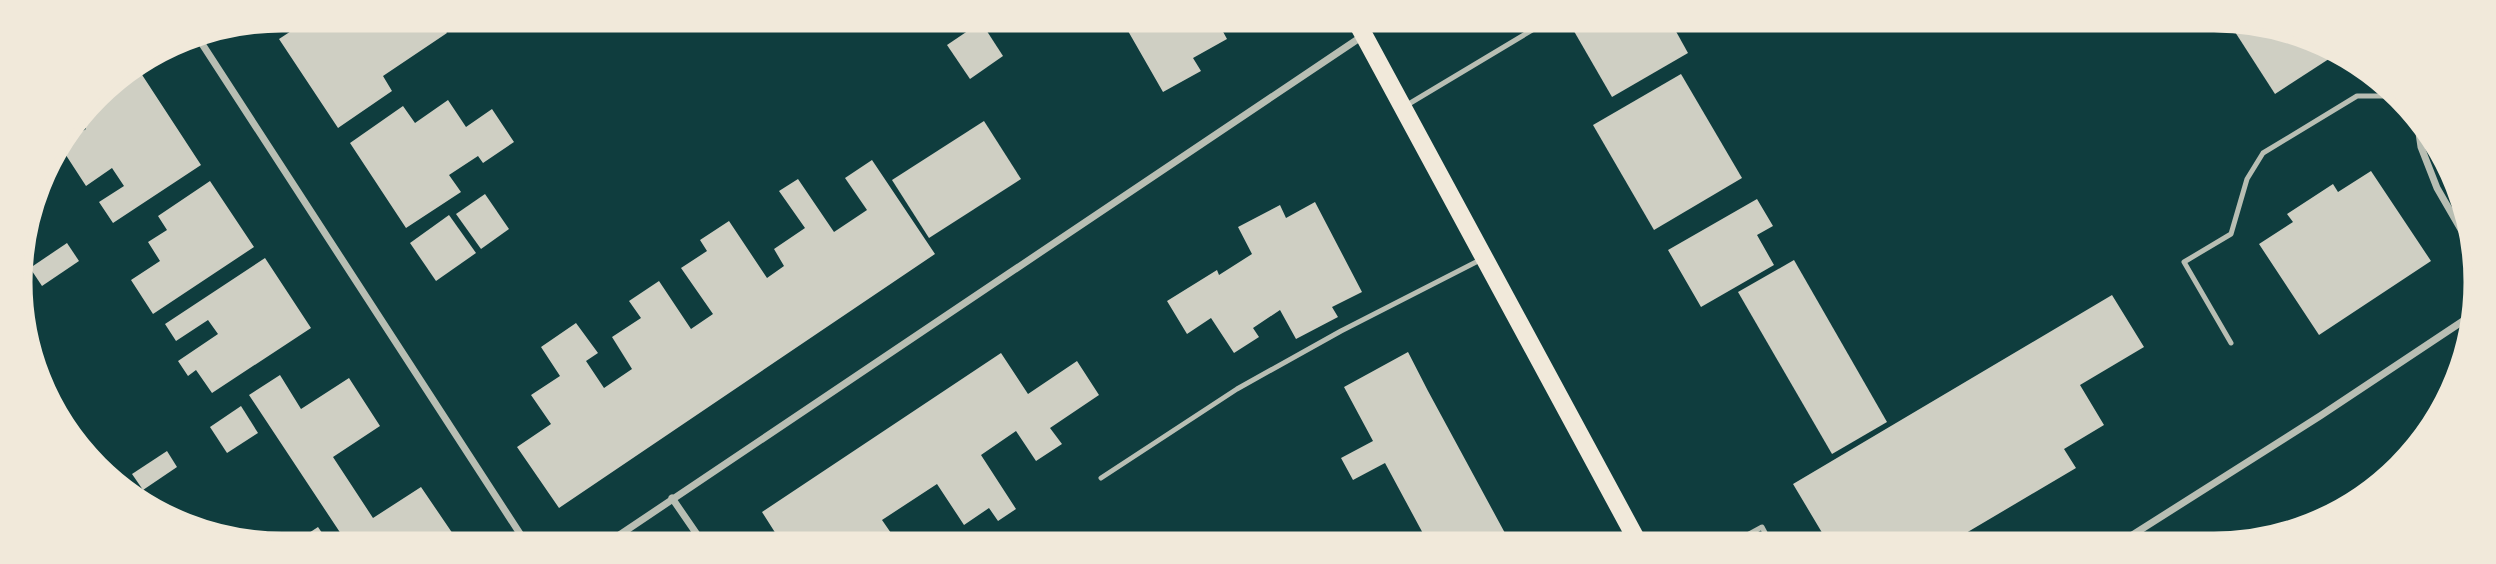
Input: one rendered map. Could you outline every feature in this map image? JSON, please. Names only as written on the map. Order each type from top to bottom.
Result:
[{"type":"main road","points":[[1360,28],[1485,258],[1629,536]]},
{"type":"street","points":[[617,536],[1364,35]]},
{"type":"street","points":[[200,41],[522,536]]},
{"type":"street","points":[[2419,131],[2421,147],[2437,188],[2463,234]]},
{"type":"street","points":[[2131,536],[2320,416],[2465,319]]},
{"type":"street","points":[[672,498],[698,536]]},
{"type":"lane","points":[[1404,107],[1536,28]]},
{"type":"lane","points":[[2231,343],[2184,262],[2231,234],[2247,179],[2263,153],[2357,96],[2387,96]]},
{"type":"lane","points":[[1101,478],[1237,389],[1341,331],[1485,258]]},
{"type":"lane","points":[[1745,536],[1762,527],[1767,536]]},
{"type":"building","points":[[296,28],[444,28],[447,33],[383,76],[392,91],[338,128],[279,39]]},
{"type":"building","points":[[972,28],[985,28],[1003,56],[970,79],[947,45]]},
{"type":"building","points":[[1126,28],[1221,28],[1227,39],[1193,58],[1201,71],[1163,92]]},
{"type":"building","points":[[1572,28],[1674,28],[1688,53],[1612,97]]},
{"type":"building","points":[[2233,29],[2296,41],[2332,57],[2275,94]]},
{"type":"building","points":[[140,72],[201,165],[113,223],[99,202],[124,186],[112,168],[86,186],[64,152],[73,137],[86,129],[83,124],[102,102]]},
{"type":"building","points":[[1681,74],[1742,178],[1654,230],[1593,125]]},
{"type":"building","points":[[448,100],[466,127],[492,109],[514,142],[483,163],[478,156],[449,175],[461,192],[406,228],[350,143],[403,106],[415,123]]},
{"type":"building","points":[[984,121],[1021,179],[929,238],[892,180]]},
{"type":"building","points":[[872,160],[935,254],[559,508],[517,447],[551,424],[531,395],[560,376],[541,347],[576,323],[598,353],[586,361],[604,388],[632,369],[612,337],[641,318],[629,301],[659,281],[691,329],[713,314],[681,268],[707,251],[700,240],[729,221],[767,278],[784,266],[774,249],[805,228],[779,191],[798,179],[834,232],[867,210],[845,178]]},
{"type":"building","points":[[2371,171],[2431,261],[2319,335],[2259,244],[2293,222],[2287,214],[2333,184],[2338,192]]},
{"type":"building","points":[[210,181],[254,247],[153,314],[131,280],[160,261],[148,242],[167,230],[158,216]]},
{"type":"building","points":[[485,194],[509,229],[481,249],[456,214]]},
{"type":"building","points":[[1757,199],[1773,226],[1757,235],[1774,265],[1701,307],[1668,250]]},
{"type":"building","points":[[1315,202],[1362,292],[1332,307],[1338,317],[1296,339],[1280,310],[1253,328],[1259,337],[1234,353],[1211,318],[1187,334],[1167,301],[1217,270],[1219,275],[1252,254],[1238,227],[1280,205],[1286,218]]},
{"type":"building","points":[[449,215],[476,253],[436,281],[410,243]]},
{"type":"building","points":[[67,243],[79,261],[42,286],[30,268]]},
{"type":"building","points":[[265,258],[311,328],[212,393],[196,370],[188,376],[178,361],[218,334],[208,320],[176,341],[165,324]]},
{"type":"building","points":[[1794,260],[1887,422],[1832,454],[1738,292]]},
{"type":"building","points":[[2112,295],[2144,347],[2080,385],[2104,425],[2064,449],[2076,468],[1961,536],[1824,536],[1793,484]]},
{"type":"building","points":[[1408,352],[1507,536],[1424,536],[1385,463],[1353,480],[1341,458],[1373,441],[1344,387]]},
{"type":"building","points":[[1001,353],[1028,394],[1077,361],[1099,395],[1050,428],[1062,444],[1036,461],[1016,431],[981,455],[1016,509],[998,521],[989,508],[964,525],[937,484],[882,520],[893,536],[773,536],[776,534],[762,512]]},
{"type":"building","points":[[280,375],[301,409],[349,378],[380,426],[333,457],[373,518],[421,487],[453,534],[342,536],[249,395]]},
{"type":"building","points":[[241,406],[258,433],[227,453],[210,427]]},
{"type":"building","points":[[167,451],[177,467],[143,490],[132,474]]},
{"type":"building","points":[[318,527],[324,536],[304,536]]}]
